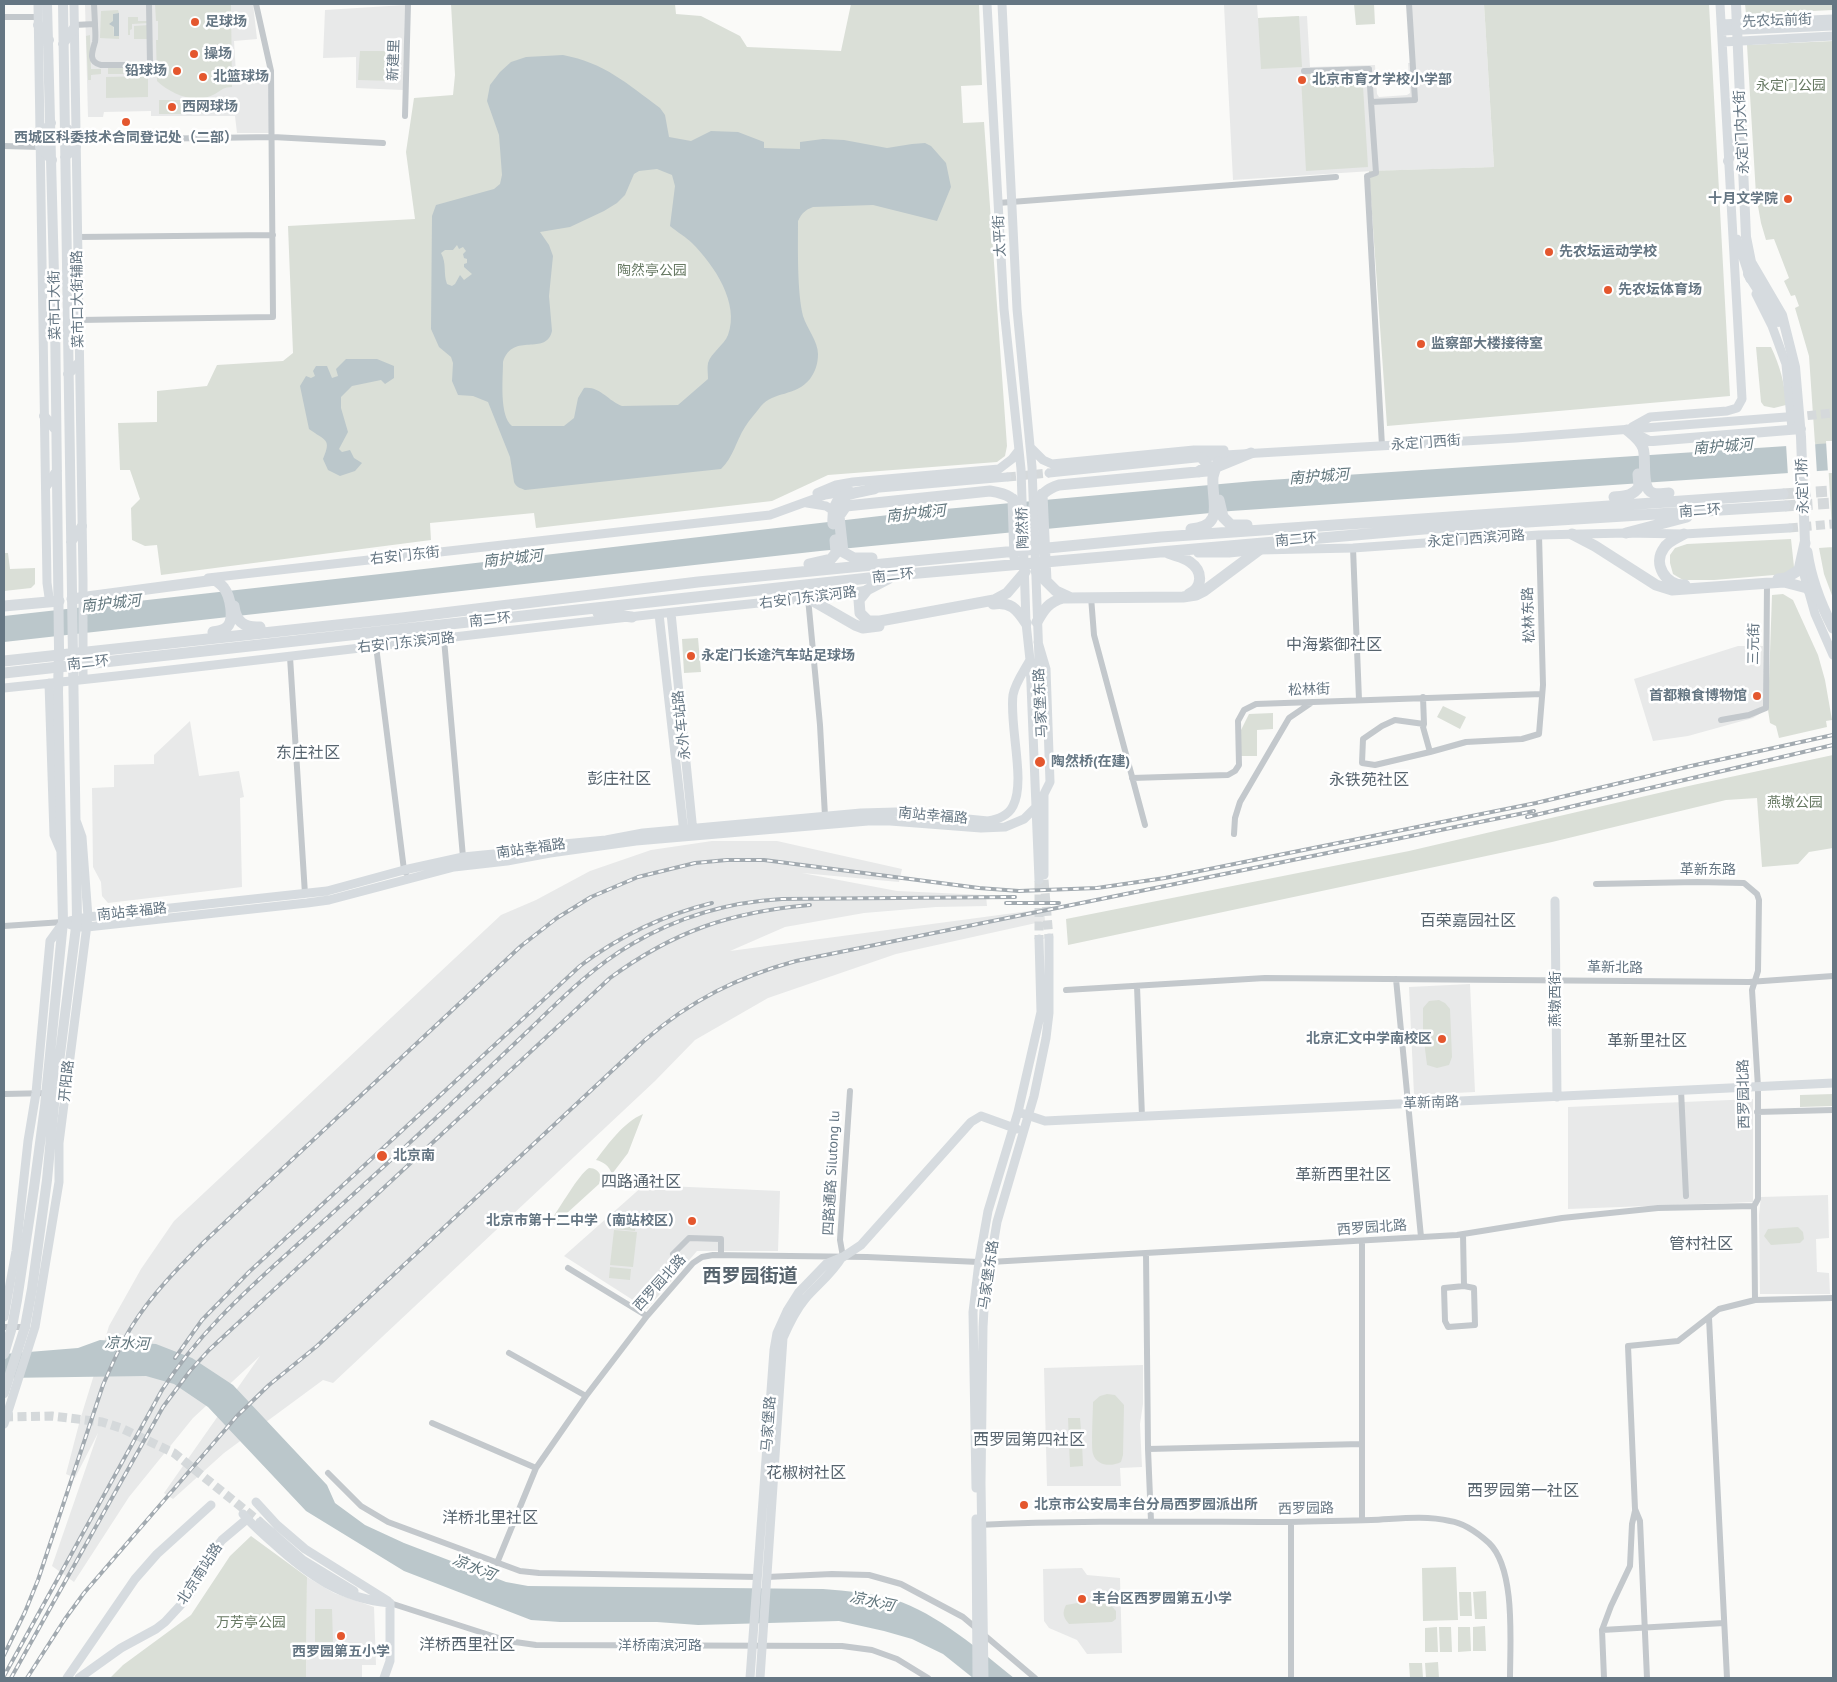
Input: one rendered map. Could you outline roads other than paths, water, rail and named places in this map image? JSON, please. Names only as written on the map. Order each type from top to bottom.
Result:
[{"type":"highway","points":[[1627,430],[1643,446],[1643,487]]},
{"type":"highway","points":[[1034,506],[1042,494],[1049,488],[1058,485],[1219,470],[1251,453]]},
{"type":"highway","points":[[1198,472],[1207,464],[1202,458]]},
{"type":"highway","points":[[1219,470],[1215,510],[1218,517],[1231,524],[1242,526],[1269,524],[1285,529]]},
{"type":"highway","points":[[1643,487],[1655,494],[1698,493],[1714,504]]},
{"type":"highway","points":[[1581,507],[1590,499],[1628,496],[1643,487]]},
{"type":"highway","points":[[839,553],[835,514],[837,500],[874,489]]},
{"type":"highway","points":[[835,514],[846,506],[990,491],[1013,498],[1022,514]]},
{"type":"highway","points":[[1041,584],[1042,494]]},
{"type":"highway","name":"南二环","points":[[4,661],[164,649],[576,611],[896,575],[1714,504],[1783,494]]},
{"type":"highway","points":[[1013,498],[1016,576],[1013,587]]},
{"type":"highway","points":[[1626,533],[1714,504]]},
{"type":"highway","name":"南二环","points":[[4,673],[164,649],[180,641],[402,618],[698,582],[894,562],[1161,538],[1581,507],[1714,504],[1785,506]]},
{"type":"highway","points":[[1161,538],[1175,531],[1204,527],[1218,517]]},
{"type":"highway","points":[[1448,527],[1492,538]]},
{"type":"highway","points":[[1572,534],[1595,546],[1656,585],[1672,590],[1767,582],[1786,578],[1799,570],[1805,543]]},
{"type":"highway","points":[[1684,534],[1664,547],[1661,554],[1661,571],[1666,579],[1678,585],[1784,582],[1807,588],[1819,600]]},
{"type":"highway","points":[[1805,543],[1808,564],[1819,600],[1833,628]]},
{"type":"highway","points":[[808,598],[863,628],[1000,603],[1007,604],[1018,610],[1032,622],[1052,602],[1069,597],[1196,595],[1259,550]]},
{"type":"highway","points":[[1163,552],[1190,562],[1198,569],[1200,577],[1196,590],[1183,596]]},
{"type":"highway","points":[[839,553],[854,558],[878,558],[894,562]]},
{"type":"highway","points":[[779,574],[795,566],[821,563],[839,553]]},
{"type":"highway","points":[[896,575],[867,590],[859,600],[862,617],[874,622],[994,600],[1002,597],[1030,571],[1041,584],[1069,597]]},
{"type":"highway","points":[[77,599],[215,580],[225,583],[233,595],[234,622],[221,631],[189,635],[180,641]]},
{"type":"highway","points":[[4,606],[56,600]]},
{"type":"highway","points":[[576,611],[632,617]]},
{"type":"highway","points":[[234,622],[252,628],[289,624],[306,628]]},
{"type":"main road","name":"菜市口大街","points":[[47,4],[52,160],[57,471],[56,600],[60,648]]},
{"type":"main road","name":"菜市口大街","points":[[63,4],[71,542],[77,599],[78,648]]},
{"type":"main road","name":"永定门内大街","points":[[1736,4],[1746,237],[1751,262],[1782,315],[1789,338],[1795,367],[1793,427]]},
{"type":"main road","points":[[38,21],[49,40]]},
{"type":"main road","points":[[63,44],[74,27]]},
{"type":"main road","points":[[50,122],[40,142],[52,160]]},
{"type":"main road","points":[[65,127],[76,141],[65,157]]},
{"type":"main road","points":[[1728,161],[1742,128]]},
{"type":"main road","points":[[1748,274],[1789,338]]},
{"type":"main road","points":[[68,374],[79,363]]},
{"type":"main road","points":[[44,416],[56,430]]},
{"type":"main road","points":[[1643,446],[1793,427]]},
{"type":"main road","name":"永定门桥","points":[[1793,427],[1805,543]]},
{"type":"main road","points":[[46,486],[57,471]]},
{"type":"main road","points":[[71,542],[82,526]]},
{"type":"main road","name":"开阳路","points":[[8,1392],[30,1327],[47,1180],[50,1094],[63,922],[54,683],[60,648]]},
{"type":"main road","name":"开阳路","points":[[4,1354],[82,922],[76,821],[78,648]]},
{"type":"street","points":[[38,4],[47,583],[56,600]]},
{"type":"street","name":"菜市口大街辅路","points":[[74,4],[82,526],[77,599]]},
{"type":"street","points":[[94,4],[95,41],[92,55],[93,61],[102,66],[150,64],[150,4]]},
{"type":"street","points":[[79,320],[273,317],[271,71],[256,4]]},
{"type":"street","name":"新建里","points":[[405,116],[408,4]]},
{"type":"street","name":"太平街","points":[[987,4],[1004,309],[1021,468]]},
{"type":"street","name":"太平街","points":[[1002,4],[1017,309],[1032,467]]},
{"type":"street","points":[[1372,102],[1415,100],[1409,4]]},
{"type":"street","points":[[1627,430],[1650,417],[1727,411],[1737,408],[1741,404],[1743,394],[1720,4]]},
{"type":"street","points":[[4,17],[38,21]]},
{"type":"street","name":"先农坛前街","points":[[1737,32],[1833,19]]},
{"type":"street","points":[[74,27],[95,24]]},
{"type":"street","name":"先农坛前街","points":[[1722,33],[1833,26]]},
{"type":"street","name":"先农坛前街","points":[[1722,33],[1833,31]]},
{"type":"street","name":"先农坛前街","points":[[1737,32],[1833,36]]},
{"type":"street","points":[[1304,71],[1369,69],[1376,173],[1367,176],[1382,446]]},
{"type":"street","points":[[76,141],[272,137],[383,143]]},
{"type":"street","points":[[4,146],[40,142]]},
{"type":"street","points":[[998,203],[1336,177]]},
{"type":"street","points":[[1733,227],[1748,274],[1772,326],[1786,364],[1793,427]]},
{"type":"street","points":[[78,237],[272,235]]},
{"type":"street","name":"永定门西街","points":[[1030,448],[1043,460],[1052,464],[1194,450],[1251,453],[1627,430],[1793,427]]},
{"type":"street","points":[[782,511],[794,502],[836,485],[999,469],[1019,450]]},
{"type":"street","points":[[1049,473],[1202,458],[1219,470]]},
{"type":"street","name":"陶然桥","points":[[1026,588],[1030,571],[1034,506],[1032,467]]},
{"type":"street","name":"陶然桥","points":[[1021,468],[1022,514],[1030,571]]},
{"type":"street","name":"右安门东街","points":[[225,583],[770,515],[837,492],[1008,477]]},
{"type":"street","points":[[804,502],[824,505],[835,514]]},
{"type":"street","name":"永定门西滨河路","points":[[1163,552],[1205,554],[1259,550],[1353,548],[1539,535],[1684,534],[1789,528]]},
{"type":"street","name":"松林东路","points":[[1430,752],[1466,742],[1522,739],[1539,734],[1544,685],[1539,535]]},
{"type":"street","points":[[1353,548],[1359,700]]},
{"type":"street","points":[[1801,564],[1815,614],[1833,655]]},
{"type":"street","name":"三元街","points":[[1721,720],[1766,708],[1767,582]]},
{"type":"street","name":"马家堡东路","points":[[1026,588],[1032,622],[1038,642],[1044,784],[1042,880],[1030,660],[1032,622],[1041,584]]},
{"type":"street","name":"右安门东滨河路","points":[[4,688],[856,593],[867,590]]},
{"type":"street","points":[[1091,597],[1094,635],[1146,825]]},
{"type":"street","points":[[808,598],[820,725],[825,816]]},
{"type":"street","points":[[4,602],[77,599]]},
{"type":"street","name":"永外车站路","points":[[671,613],[688,832]]},
{"type":"street","name":"永外车站路","points":[[660,614],[688,832]]},
{"type":"street","points":[[444,639],[463,857]]},
{"type":"street","points":[[688,832],[868,821],[981,828],[1005,827],[1024,818],[1039,804],[1050,782],[1046,669],[1038,642]]},
{"type":"street","points":[[376,646],[404,870],[411,879]]},
{"type":"street","points":[[290,657],[305,894]]},
{"type":"street","name":"南站幸福路","points":[[82,922],[314,902],[470,864],[507,861],[550,852],[688,832],[825,816],[896,812],[988,821],[998,819],[1005,815],[1013,806],[1018,785],[1012,710],[1014,693],[1030,660]]},
{"type":"street","name":"松林街","points":[[1132,778],[1228,775],[1235,771],[1238,766],[1238,721],[1244,710],[1256,704],[1542,694]]},
{"type":"street","points":[[1423,697],[1424,724],[1423,726],[1430,752],[1375,765],[1362,763],[1363,739],[1382,726],[1395,720],[1424,724]]},
{"type":"street","points":[[1234,834],[1235,818],[1240,802],[1289,718],[1312,702]]},
{"type":"street","name":"南站幸福路","points":[[82,922],[327,891],[404,870],[463,857],[514,852],[643,833],[688,832]]},
{"type":"street","name":"革新东路","points":[[1596,884],[1744,883],[1757,894],[1759,900],[1758,971],[1755,982]]},
{"type":"street","name":"燕墩西街","points":[[1555,901],[1557,1097]]},
{"type":"street","points":[[4,926],[82,922]]},
{"type":"street","name":"马家堡东路","points":[[979,1524],[985,1293],[997,1222],[1029,1115],[1046,1038],[1049,1013],[1044,939],[1040,1012],[1014,1128],[988,1211],[973,1312],[980,1618]]},
{"type":"street","name":"革新北路","points":[[1066,990],[1265,978],[1755,982],[1833,976]]},
{"type":"street","points":[[1396,979],[1421,1237]]},
{"type":"street","name":"西罗园北路","points":[[1755,982],[1752,990],[1758,1087],[1758,1199],[1754,1206],[1755,1300]]},
{"type":"street","points":[[1137,986],[1142,1117]]},
{"type":"street","name":"革新南路","points":[[1018,1112],[1045,1121],[1833,1083]]},
{"type":"street","points":[[1682,1090],[1686,1196]]},
{"type":"street","name":"四路通路 Silutong lu","points":[[843,1257],[840,1240],[850,1091]]},
{"type":"street","points":[[4,1094],[50,1094]]},
{"type":"street","name":"开阳路","points":[[4,1317],[16,1251],[28,1141],[50,1094]]},
{"type":"street","points":[[1757,1112],[1833,1110]]},
{"type":"street","name":"马家堡路","points":[[750,1678],[757,1646],[774,1350],[777,1333],[787,1311],[799,1292],[826,1264],[843,1257],[861,1245],[971,1122],[981,1116],[1014,1128]]},
{"type":"street","points":[[1014,1128],[1024,1132]]},
{"type":"street","name":"西罗园北路","points":[[990,1262],[1464,1234],[1562,1218],[1658,1208],[1754,1206]]},
{"type":"street","points":[[1464,1234],[1464,1286]]},
{"type":"street","points":[[673,1254],[689,1238],[721,1239],[721,1255]]},
{"type":"street","points":[[1362,1241],[1362,1520]]},
{"type":"street","points":[[1146,1253],[1148,1449],[1151,1521]]},
{"type":"street","name":"西罗园北路","points":[[497,1563],[536,1468],[586,1396],[647,1316],[693,1263],[702,1257],[721,1255],[843,1257],[979,1262]]},
{"type":"street","points":[[568,1268],[647,1316]]},
{"type":"street","points":[[1464,1286],[1474,1288],[1475,1325],[1448,1327],[1445,1320],[1444,1288],[1464,1286]]},
{"type":"street","points":[[1604,1678],[1602,1630],[1630,1566],[1632,1524],[1635,1509],[1628,1346],[1678,1341],[1719,1309],[1755,1300],[1833,1298]]},
{"type":"street","points":[[1709,1318],[1727,1678]]},
{"type":"street","points":[[8,1327],[30,1327]]},
{"type":"street","points":[[509,1353],[586,1396]]},
{"type":"street","points":[[4,1424],[8,1392]]},
{"type":"street","points":[[432,1423],[536,1468]]},
{"type":"street","points":[[1148,1449],[1362,1444]]},
{"type":"street","points":[[328,1473],[361,1506],[388,1522],[520,1571],[539,1573],[762,1577],[832,1574],[869,1575],[901,1584],[963,1617],[1036,1678]]},
{"type":"street","name":"洋桥南滨河路","points":[[256,1502],[277,1525],[305,1549],[390,1603]]},
{"type":"street","points":[[67,1678],[135,1579],[157,1554],[211,1505]]},
{"type":"street","points":[[1635,1509],[1640,1521],[1647,1678]]},
{"type":"street","name":"洋桥南滨河路","points":[[245,1517],[289,1558],[316,1578],[337,1590],[374,1601],[390,1603]]},
{"type":"street","name":"北京南站路","points":[[79,1678],[121,1648],[156,1629],[164,1622],[189,1596],[211,1554],[245,1517]]},
{"type":"street","name":"西罗园路","points":[[979,1524],[1151,1521],[1291,1522],[1424,1517],[1452,1521],[1473,1531],[1490,1544],[1499,1557],[1506,1575],[1510,1678]]},
{"type":"street","name":"洋桥南滨河路","points":[[260,1522],[303,1560],[330,1578],[354,1590],[508,1641],[536,1645],[842,1646],[872,1650],[897,1659],[928,1678]]},
{"type":"street","points":[[1291,1522],[1291,1678]]},
{"type":"street","points":[[384,1678],[390,1661],[390,1603]]},
{"type":"street","points":[[977,1678],[980,1618]]},
{"type":"street","points":[[980,1618],[984,1678]]},
{"type":"street","points":[[1602,1630],[1724,1623]]},
{"type":"street","name":"马家堡路","points":[[757,1646],[760,1678]]},
{"type":"water","points":[[119,13],[119,36],[114,36],[114,27],[109,24],[113,21],[113,14]]},
{"type":"water","points":[[563,55],[591,63],[614,75],[660,108],[665,115],[669,137],[691,141],[711,131],[738,132],[764,142],[764,148],[800,149],[800,142],[823,139],[844,140],[887,148],[925,143],[931,146],[946,163],[951,187],[937,221],[873,205],[813,207],[801,216],[798,221],[798,269],[801,306],[803,316],[818,349],[816,368],[804,385],[772,398],[761,406],[747,424],[729,460],[721,469],[525,490],[514,482],[510,457],[488,402],[473,396],[458,395],[452,381],[453,363],[451,357],[439,347],[431,329],[432,216],[436,205],[494,189],[500,184],[502,175],[499,135],[487,101],[490,85],[511,62],[526,57]],"holes":[[[657,169],[672,175],[675,186],[670,226],[692,243],[709,262],[723,285],[731,310],[731,323],[728,335],[710,359],[708,379],[678,405],[622,406],[595,389],[584,388],[578,398],[574,418],[564,426],[512,426],[508,421],[503,406],[503,362],[508,353],[514,348],[521,345],[543,342],[549,339],[552,331],[549,296],[553,256],[549,245],[540,232],[570,227],[604,211],[617,203],[625,195],[634,174],[639,171]],[[457,245],[459,249],[463,247],[466,251],[463,254],[464,258],[467,259],[464,267],[472,274],[464,280],[460,275],[452,286],[447,284],[441,253],[445,250],[453,250]]]},
{"type":"water","points":[[346,359],[377,359],[394,366],[394,378],[385,384],[381,380],[352,386],[341,397],[341,408],[348,432],[339,449],[342,452],[350,450],[354,458],[362,463],[355,471],[340,476],[328,470],[323,459],[327,443],[309,429],[300,386],[306,376],[311,378],[315,376],[313,371],[316,366],[327,366],[332,378],[338,376],[336,369]]},
{"type":"water","name":"南护城河","points":[[1833,443],[1833,470],[1231,511],[820,551],[4,642],[4,616],[923,511],[1254,481]]},
{"type":"water","name":"凉水河","points":[[100,1340],[156,1344],[192,1358],[233,1385],[327,1485],[335,1503],[365,1525],[404,1543],[506,1582],[528,1586],[823,1589],[877,1596],[910,1606],[942,1623],[1014,1678],[973,1678],[943,1654],[912,1639],[839,1621],[698,1625],[657,1622],[560,1622],[531,1620],[404,1571],[306,1511],[208,1407],[174,1384],[146,1376],[4,1378],[4,1354],[78,1348]]},
{"type":"tunnel","points":[[1794,417],[1833,413]]},
{"type":"tunnel","points":[[1007,477],[1049,473]]},
{"type":"tunnel","points":[[1783,494],[1833,491]]},
{"type":"tunnel","points":[[1785,506],[1833,503]]},
{"type":"tunnel","points":[[1789,528],[1833,524]]},
{"type":"tunnel","points":[[1044,880],[1049,938]]},
{"type":"tunnel","points":[[1039,881],[1039,939]]},
{"type":"tunnel","points":[[4,1417],[52,1416],[102,1422],[121,1428],[174,1453],[260,1522]]},
{"type":"railway","points":[[4,1655],[38,1580],[103,1385],[124,1340],[148,1303],[175,1271],[205,1241],[521,946],[557,918],[591,897],[638,877],[695,863],[727,860],[764,860],[979,888],[1019,891],[1097,888],[1165,878],[1536,803],[1833,735]]},
{"type":"railway","points":[[1527,817],[1833,745]]},
{"type":"railway","points":[[27,1678],[84,1593],[237,1416],[269,1385],[317,1346],[645,1040],[680,1013],[698,1002],[754,974],[796,961],[1534,811]]},
{"type":"railway","points":[[4,1676],[162,1390],[204,1334],[253,1285],[405,1147],[567,993],[592,972],[649,934],[704,912],[723,907],[782,899],[1015,897]]},
{"type":"railway","points":[[175,1358],[202,1320],[249,1272],[580,966],[610,945],[659,920],[712,903]]},
{"type":"railway","points":[[1006,903],[1059,903]]},
{"type":"railway","points":[[11,1678],[163,1407],[190,1371],[209,1350],[610,978],[657,948],[704,926],[754,913],[810,905]]},
{"type":"place","name":"足球场","points":[[195,22]]},
{"type":"place","name":"操场","points":[[194,54]]},
{"type":"place","name":"铅球场","points":[[177,71]]},
{"type":"place","name":"北篮球场","points":[[203,77]]},
{"type":"place","name":"北京市育才学校小学部","points":[[1302,80]]},
{"type":"place","name":"西网球场","points":[[172,107]]},
{"type":"place","name":"西城区科委技术合同登记处（二部）","points":[[126,122]]},
{"type":"place","name":"十月文学院","points":[[1788,199]]},
{"type":"place","name":"先农坛运动学校","points":[[1549,252]]},
{"type":"place","name":"先农坛体育场","points":[[1608,290]]},
{"type":"place","name":"监察部大楼接待室","points":[[1421,344]]},
{"type":"place","name":"永定门长途汽车站足球场","points":[[691,656]]},
{"type":"place","name":"首都粮食博物馆","points":[[1757,696]]},
{"type":"place","name":"陶然桥(在建)","points":[[1040,762]]},
{"type":"place","name":"北京汇文中学南校区","points":[[1442,1039]]},
{"type":"place","name":"北京南","points":[[382,1156]]},
{"type":"place","name":"北京市第十二中学（南站校区）","points":[[692,1221]]},
{"type":"place","name":"北京市公安局丰台分局西罗园派出所","points":[[1024,1505]]},
{"type":"place","name":"丰台区西罗园第五小学","points":[[1082,1599]]},
{"type":"place","name":"西罗园第五小学","points":[[341,1636]]},
{"type":"district","name":"中海紫御社区","points":[[1334,645]]},
{"type":"district","name":"东庄社区","points":[[308,753]]},
{"type":"district","name":"彭庄社区","points":[[619,779]]},
{"type":"district","name":"永铁苑社区","points":[[1369,780]]},
{"type":"district","name":"百荣嘉园社区","points":[[1468,921]]},
{"type":"district","name":"革新里社区","points":[[1647,1041]]},
{"type":"district","name":"革新西里社区","points":[[1343,1175]]},
{"type":"district","name":"四路通社区","points":[[641,1182]]},
{"type":"district","name":"管村社区","points":[[1701,1244]]},
{"type":"district","name":"西罗园街道","points":[[750,1277]]},
{"type":"district","name":"西罗园第四社区","points":[[1029,1440]]},
{"type":"district","name":"花椒树社区","points":[[806,1473]]},
{"type":"district","name":"西罗园第一社区","points":[[1523,1491]]},
{"type":"district","name":"洋桥北里社区","points":[[490,1518]]},
{"type":"district","name":"洋桥西里社区","points":[[467,1645]]},
{"type":"park label","name":"永定门公园","points":[[1791,86]]},
{"type":"park label","name":"陶然亭公园","points":[[652,271]]},
{"type":"park label","name":"燕墩公园","points":[[1795,803]]},
{"type":"park label","name":"万芳亭公园","points":[[251,1623]]}]
